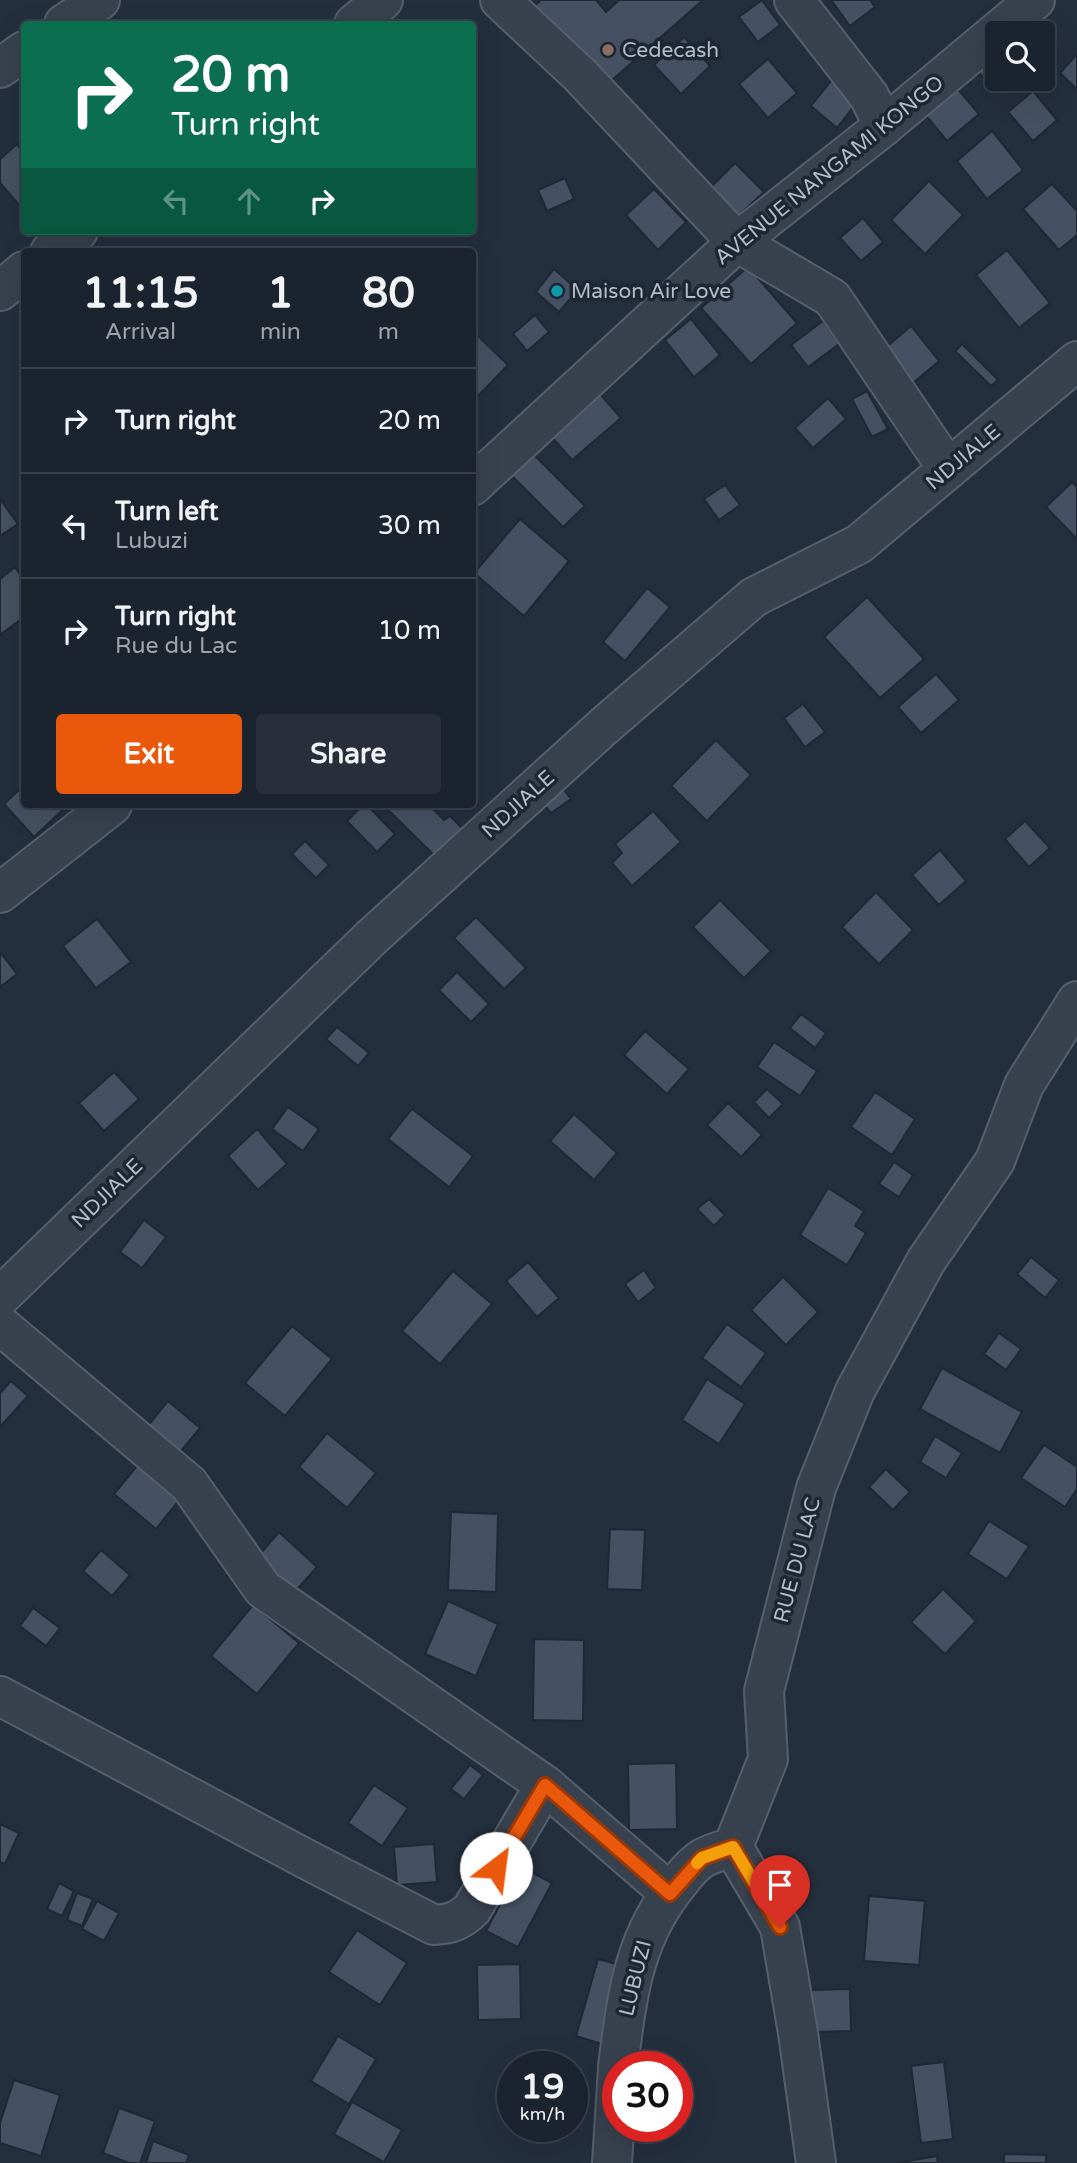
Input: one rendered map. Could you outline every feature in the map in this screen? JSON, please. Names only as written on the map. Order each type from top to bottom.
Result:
[{"type":"street","points":[[68,21],[100,0]]},
{"type":"street","points":[[358,21],[383,0]]},
{"type":"street","points":[[500,0],[580,75],[737,242],[832,298],[948,469]]},
{"type":"street","points":[[794,0],[870,96],[884,126]]},
{"type":"street","name":"AVENUE NANGAMI KONGO","points":[[476,482],[737,242],[884,126],[1035,0]]},
{"type":"street","points":[[0,68],[21,53]]},
{"type":"street","points":[[55,248],[73,235]]},
{"type":"street","points":[[0,291],[21,274]]},
{"type":"street","name":"NDJIALE","points":[[0,1297],[372,937],[603,727],[754,597],[859,544],[1077,361]]},
{"type":"street","points":[[6,876],[108,808]]},
{"type":"street","name":"RUE DU LAC","points":[[733,1847],[768,1759],[764,1691],[816,1488],[855,1391],[926,1261],[995,1161],[1024,1085],[1077,1001]]},
{"type":"street","points":[[0,1325],[189,1484],[263,1588],[545,1785],[670,1894]]},
{"type":"street","points":[[0,1696],[434,1925],[451,1924],[472,1909],[545,1785]]},
{"type":"street","points":[[733,1847],[780,1927],[816,2163]]},
{"type":"street","name":"LUBUZI","points":[[620,2051],[638,1950],[650,1924],[670,1894],[702,1858],[733,1847]]},
{"type":"street","name":"LUBUZI","points":[[612,2163],[613,2142]]},
{"type":"building","name":"Cedecash","points":[[541,0],[596,0],[606,12],[619,0],[703,0],[603,88],[533,7]]},
{"type":"building","points":[[762,0],[780,25],[758,42],[739,17]]},
{"type":"building","points":[[831,0],[870,0],[875,7],[850,26]]},
{"type":"building","points":[[684,37],[710,66],[681,94],[654,65]]},
{"type":"building","points":[[985,53],[985,79],[971,65]]},
{"type":"building","points":[[1077,54],[1077,89],[1060,73]]},
{"type":"building","points":[[768,59],[797,93],[768,118],[739,84]]},
{"type":"building","points":[[831,81],[857,102],[837,128],[811,106]]},
{"type":"building","points":[[956,87],[979,114],[947,141],[924,113]]},
{"type":"building","points":[[1033,91],[1057,120],[1033,141],[1008,112]]},
{"type":"building","points":[[992,131],[1023,170],[987,199],[957,161]]},
{"type":"building","points":[[17,144],[21,150],[19,205],[0,183],[0,159]]},
{"type":"building","points":[[735,163],[764,192],[738,216],[710,188]]},
{"type":"building","points":[[565,178],[574,199],[547,211],[538,190]]},
{"type":"building","points":[[929,181],[963,215],[925,254],[891,220]]},
{"type":"building","points":[[1052,184],[1077,211],[1077,235],[1059,250],[1023,209]]},
{"type":"building","points":[[654,189],[686,222],[658,250],[626,215]]},
{"type":"building","points":[[863,218],[883,242],[861,261],[840,238]]},
{"type":"building","points":[[1007,250],[1050,303],[1019,328],[976,275]]},
{"type":"building","points":[[748,267],[797,323],[751,364],[701,308]]},
{"type":"building","name":"Maison Air Love","points":[[554,269],[578,290],[559,312],[536,292]]},
{"type":"building","points":[[535,315],[549,332],[527,351],[513,334]]},
{"type":"building","points":[[691,319],[720,355],[694,377],[665,340]]},
{"type":"building","points":[[823,321],[839,344],[808,367],[791,345]]},
{"type":"building","points":[[911,326],[939,361],[913,383],[884,349]]},
{"type":"building","points":[[476,334],[508,365],[478,396],[476,394]]},
{"type":"building","points":[[962,344],[998,380],[991,386],[955,351]]},
{"type":"building","points":[[867,391],[888,429],[872,437],[852,399]]},
{"type":"building","points":[[600,394],[621,418],[572,460],[551,436]]},
{"type":"building","points":[[828,398],[846,419],[813,448],[795,428]]},
{"type":"building","points":[[531,452],[585,506],[563,527],[509,473]]},
{"type":"building","points":[[1072,482],[1077,487],[1077,539],[1046,507]]},
{"type":"building","points":[[725,485],[740,505],[719,520],[704,499]]},
{"type":"building","points":[[0,499],[18,524],[0,536]]},
{"type":"building","points":[[520,519],[569,561],[524,616],[476,575],[476,571]]},
{"type":"building","points":[[15,567],[21,576],[21,619],[0,635],[0,579]]},
{"type":"building","points":[[647,588],[670,607],[625,661],[603,642]]},
{"type":"building","points":[[867,597],[924,659],[880,698],[824,637]]},
{"type":"building","points":[[936,674],[959,700],[921,733],[898,707]]},
{"type":"building","points":[[803,704],[825,732],[805,747],[784,718]]},
{"type":"building","points":[[716,740],[751,775],[707,821],[671,786]]},
{"type":"building","points":[[560,785],[571,799],[551,813],[540,799]]},
{"type":"building","points":[[21,788],[21,808],[65,808],[34,837],[4,804]]},
{"type":"building","points":[[360,808],[370,808],[395,834],[377,852],[347,821]]},
{"type":"building","points":[[386,808],[432,808],[444,820],[450,816],[466,832],[439,860]]},
{"type":"building","points":[[653,811],[681,842],[632,886],[612,863],[622,853],[615,844]]},
{"type":"building","points":[[1025,821],[1050,848],[1029,867],[1005,839]]},
{"type":"building","points":[[305,841],[329,865],[316,878],[292,854]]},
{"type":"building","points":[[940,850],[966,881],[939,905],[912,875]]},
{"type":"building","points":[[876,892],[913,930],[879,964],[842,927]]},
{"type":"building","points":[[720,900],[771,951],[744,978],[693,927]]},
{"type":"building","points":[[476,917],[526,968],[504,989],[454,938]]},
{"type":"building","points":[[97,919],[131,962],[96,988],[63,946]]},
{"type":"building","points":[[0,952],[17,974],[0,987]]},
{"type":"building","points":[[457,972],[489,1004],[471,1022],[439,990]]},
{"type":"building","points":[[801,1014],[826,1033],[815,1048],[790,1028]]},
{"type":"building","points":[[337,1027],[369,1053],[358,1066],[326,1039]]},
{"type":"building","points":[[645,1031],[689,1069],[667,1094],[624,1055]]},
{"type":"building","points":[[774,1042],[817,1071],[800,1096],[757,1067]]},
{"type":"building","points":[[114,1072],[139,1099],[104,1131],[79,1103]]},
{"type":"building","points":[[767,1089],[783,1104],[769,1118],[754,1102]]},
{"type":"building","points":[[875,1092],[915,1119],[892,1155],[851,1127]]},
{"type":"building","points":[[728,1103],[762,1135],[741,1157],[707,1125]]},
{"type":"building","points":[[288,1107],[319,1129],[303,1151],[272,1129]]},
{"type":"building","points":[[412,1109],[473,1156],[449,1187],[388,1139]]},
{"type":"building","points":[[574,1114],[617,1153],[594,1180],[550,1141]]},
{"type":"building","points":[[257,1129],[287,1164],[258,1190],[228,1156]]},
{"type":"building","points":[[894,1162],[913,1175],[899,1197],[879,1184]]},
{"type":"building","points":[[828,1188],[864,1211],[855,1226],[866,1233],[847,1265],[800,1235]]},
{"type":"building","points":[[709,1199],[725,1215],[714,1226],[697,1209]]},
{"type":"building","points":[[144,1220],[166,1237],[142,1268],[120,1252]]},
{"type":"building","points":[[1031,1257],[1059,1280],[1045,1298],[1017,1274]]},
{"type":"building","points":[[528,1262],[559,1298],[537,1317],[506,1281]]},
{"type":"building","points":[[644,1270],[656,1288],[638,1302],[625,1284]]},
{"type":"building","points":[[453,1271],[492,1304],[440,1364],[402,1331]]},
{"type":"building","points":[[783,1277],[818,1312],[786,1345],[751,1310]]},
{"type":"building","points":[[727,1324],[766,1353],[741,1387],[702,1358]]},
{"type":"building","points":[[292,1326],[332,1359],[285,1416],[245,1383]]},
{"type":"building","points":[[999,1333],[1021,1349],[1006,1370],[984,1354]]},
{"type":"building","points":[[942,1368],[1022,1412],[1000,1453],[920,1409]]},
{"type":"building","points":[[707,1379],[745,1404],[719,1444],[682,1420]]},
{"type":"building","points":[[11,1381],[28,1396],[0,1427],[0,1393]]},
{"type":"building","points":[[168,1401],[200,1428],[172,1462],[140,1436]]},
{"type":"building","points":[[327,1433],[376,1473],[347,1508],[299,1467]]},
{"type":"building","points":[[935,1436],[962,1453],[946,1478],[920,1462]]},
{"type":"building","points":[[1044,1445],[1077,1467],[1077,1489],[1065,1507],[1021,1478]]},
{"type":"building","points":[[141,1461],[183,1495],[156,1529],[114,1494]]},
{"type":"building","points":[[886,1469],[910,1492],[893,1510],[869,1487]]},
{"type":"building","points":[[451,1512],[498,1514],[496,1592],[448,1590]]},
{"type":"building","points":[[989,1521],[1029,1546],[1007,1579],[968,1554]]},
{"type":"building","points":[[610,1529],[645,1530],[642,1590],[607,1589]]},
{"type":"building","points":[[279,1532],[317,1567],[291,1596],[254,1561]]},
{"type":"building","points":[[101,1550],[130,1575],[112,1596],[83,1571]]},
{"type":"building","points":[[943,1589],[976,1621],[945,1654],[911,1622]]},
{"type":"building","points":[[448,1601],[498,1624],[476,1676],[425,1654]]},
{"type":"building","points":[[253,1605],[299,1643],[257,1694],[211,1656]]},
{"type":"building","points":[[33,1608],[60,1628],[46,1646],[20,1626]]},
{"type":"building","points":[[534,1639],[584,1640],[583,1721],[533,1720]]},
{"type":"building","points":[[676,1763],[677,1829],[629,1830],[628,1764]]},
{"type":"building","points":[[470,1765],[483,1775],[464,1799],[451,1789]]},
{"type":"building","points":[[374,1785],[408,1808],[382,1846],[348,1823]]},
{"type":"building","points":[[0,1824],[19,1833],[5,1864],[0,1862]]},
{"type":"building","points":[[434,1844],[437,1882],[397,1885],[394,1847]]},
{"type":"building","points":[[520,1866],[552,1883],[518,1947],[486,1931]]},
{"type":"building","points":[[59,1883],[74,1891],[62,1916],[47,1909]]},
{"type":"building","points":[[77,1893],[93,1899],[82,1926],[67,1920]]},
{"type":"building","points":[[869,1896],[925,1901],[919,1965],[864,1961]]},
{"type":"building","points":[[97,1901],[119,1913],[104,1941],[82,1929]]},
{"type":"building","points":[[357,1930],[407,1963],[380,2005],[329,1972]]},
{"type":"building","points":[[598,1959],[627,1967],[605,2045],[576,2036]]},
{"type":"building","points":[[520,1964],[521,2019],[478,2020],[477,1965]]},
{"type":"building","points":[[850,1989],[851,2031],[811,2032],[810,1990]]},
{"type":"building","points":[[338,2036],[376,2059],[349,2104],[311,2081]]},
{"type":"building","points":[[944,2062],[953,2139],[921,2143],[911,2066]]},
{"type":"building","points":[[14,2080],[60,2095],[41,2156],[0,2143],[0,2123]]},
{"type":"building","points":[[352,2102],[402,2130],[384,2162],[334,2134]]},
{"type":"building","points":[[119,2108],[155,2121],[140,2163],[129,2163],[103,2153]]},
{"type":"building","points":[[153,2141],[189,2155],[186,2163],[146,2163]]},
{"type":"building","points":[[1004,2154],[1046,2155],[1046,2163],[1004,2163]]},
{"type":"building","points":[[937,2156],[938,2163],[897,2163]]},
{"type":"slow traffic","points":[[697,1863],[702,1858],[733,1847],[757,1887]]},
{"type":"place","name":"Cedecash","points":[[608,50]]},
{"type":"place","name":"Maison Air Love","points":[[557,291]]},
{"type":"route","points":[[496,1868],[545,1785],[670,1894],[702,1858],[733,1847],[780,1927]]}]
